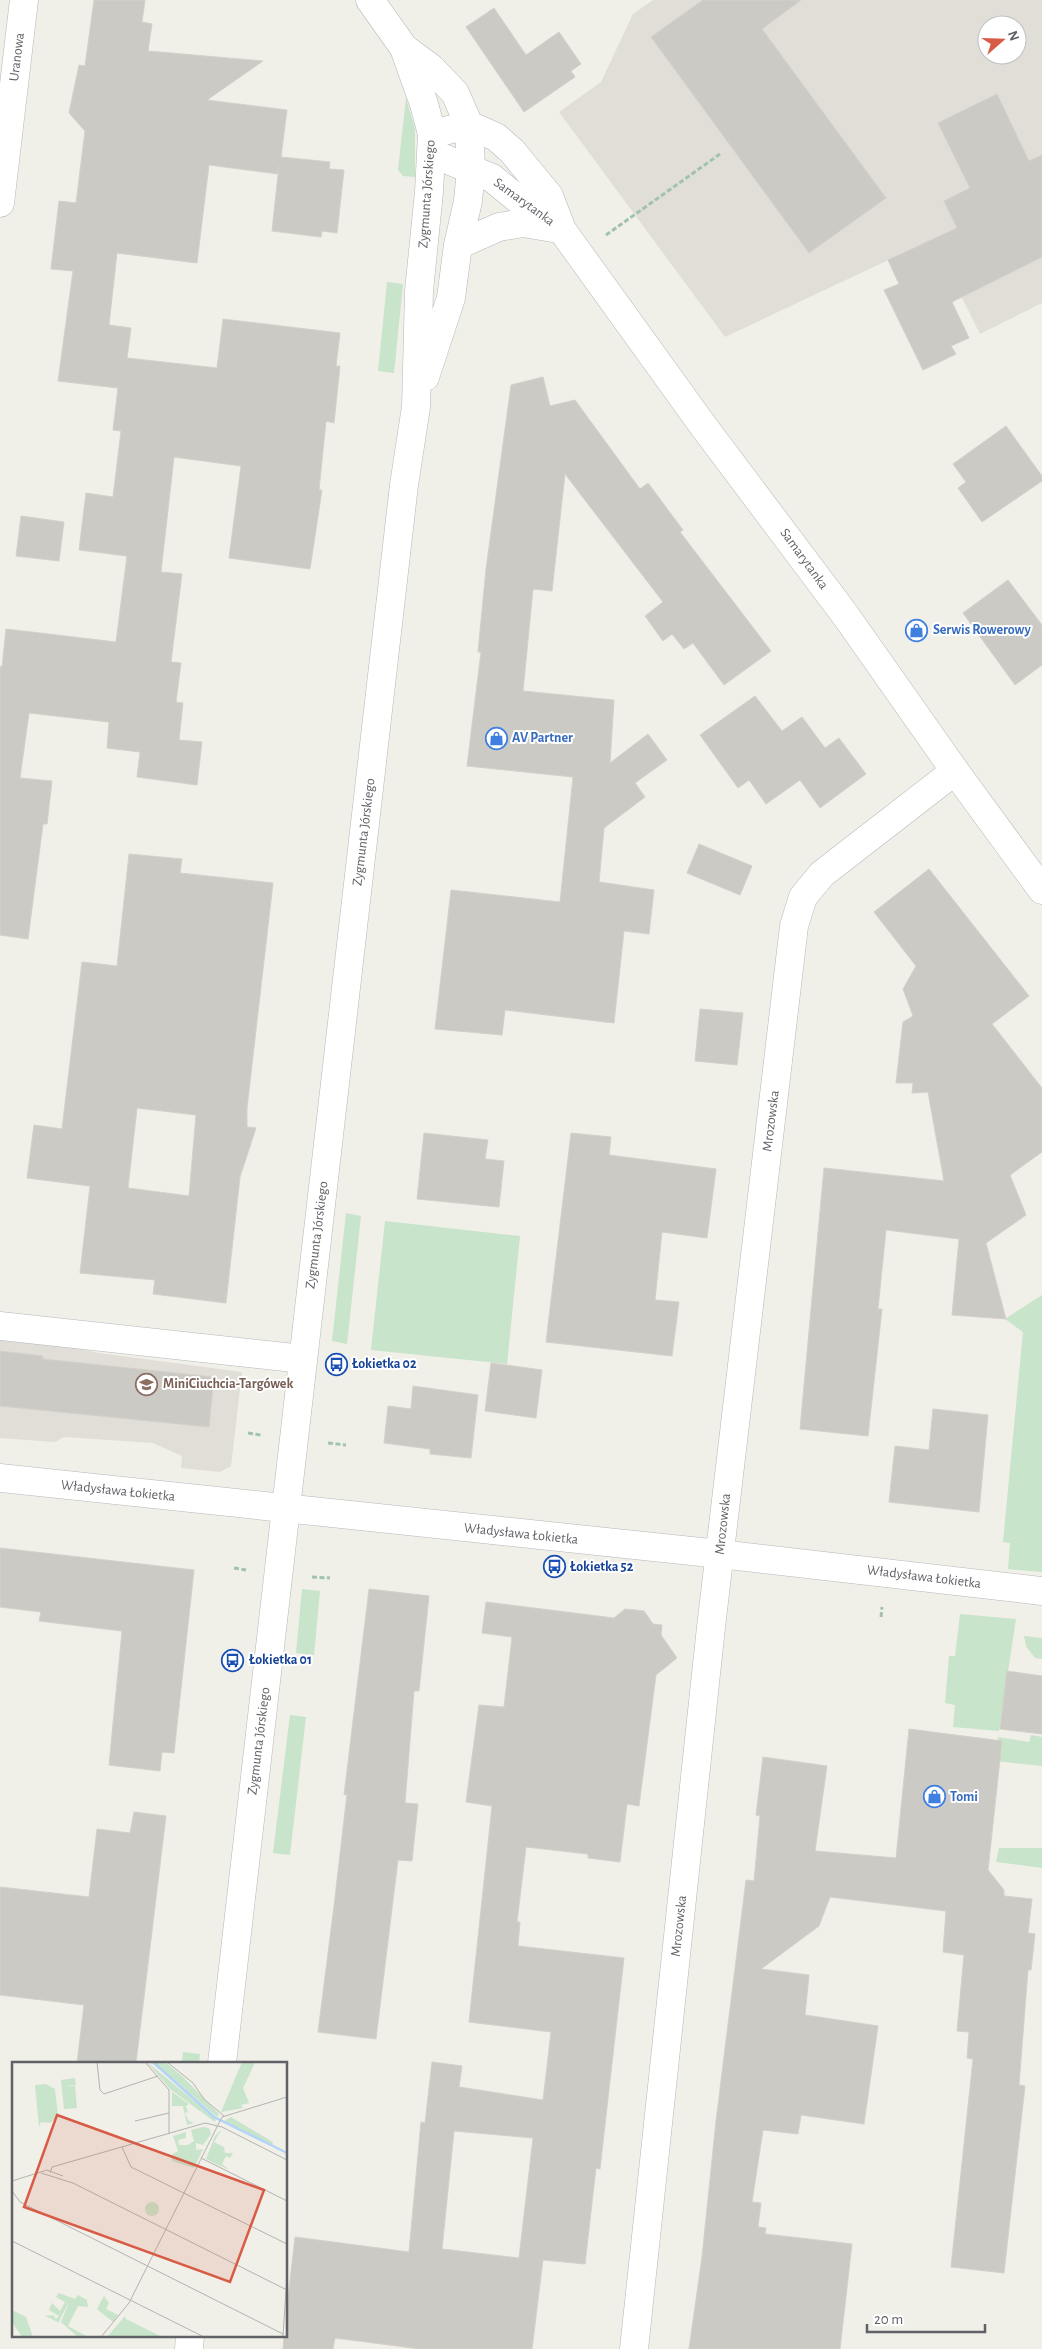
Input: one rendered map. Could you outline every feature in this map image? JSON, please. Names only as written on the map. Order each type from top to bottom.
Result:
[{"type":"street","name":"Uranowa","points":[[0,203],[24,0]]},
{"type":"street","points":[[370,0],[404,48]]},
{"type":"street","name":"Zygmunta Jórskiego","points":[[404,48],[431,68],[454,93],[469,125],[471,169],[468,201],[458,245],[451,298],[416,407]]},
{"type":"street","name":"Zygmunta Jórskiego","points":[[222,2062],[402,505],[416,407],[419,291],[429,192],[431,144],[424,104],[404,48]]},
{"type":"street","points":[[431,144],[469,125]]},
{"type":"street","name":"Samarytanka","points":[[469,125],[496,136],[512,151],[549,196],[562,230],[704,427],[846,616],[955,771],[1042,890]]},
{"type":"street","name":"Samarytanka","points":[[431,144],[471,169],[492,178],[530,209],[562,230]]},
{"type":"street","name":"Samarytanka","points":[[458,245],[499,228],[523,223],[562,230]]},
{"type":"street","name":"Mrozowska","points":[[634,2349],[720,1554],[794,926],[803,897],[822,874],[955,771]]},
{"type":"street","points":[[0,1326],[303,1359]]},
{"type":"street","name":"Władysława Łokietka","points":[[0,1478],[720,1554],[1042,1591]]},
{"type":"street","points":[[189,2349],[190,2336]]},
{"type":"path","points":[[606,236],[706,162],[720,154]]},
{"type":"path","points":[[320,1442],[346,1445]]},
{"type":"path","points":[[304,1576],[330,1578]]},
{"type":"shaded area","points":[[653,0],[1042,0],[1042,303],[980,334],[933,239],[725,337],[559,112],[601,82],[633,14]]},
{"type":"shaded area","points":[[0,1337],[43,1342],[99,1353],[242,1372],[231,1466],[220,1472],[181,1468],[182,1456],[153,1443],[64,1437],[55,1442],[0,1438]]},
{"type":"green space","points":[[406,98],[415,129],[415,177],[403,176],[398,170]]},
{"type":"green space","points":[[387,282],[403,284],[394,373],[378,371]]},
{"type":"green space","points":[[346,1213],[361,1216],[347,1344],[332,1341]]},
{"type":"green space","points":[[385,1221],[520,1236],[507,1364],[371,1350]]},
{"type":"green space","points":[[1042,1295],[1042,1572],[1008,1569],[1010,1543],[1003,1542],[1023,1332],[1005,1319]]},
{"type":"green space","points":[[302,1589],[320,1591],[314,1655],[296,1653]]},
{"type":"green space","points":[[960,1614],[1016,1619],[999,1731],[953,1727],[955,1705],[945,1703],[949,1656],[955,1656]]},
{"type":"green space","points":[[1024,1636],[1042,1638],[1042,1659],[1035,1658],[1026,1646]]},
{"type":"green space","points":[[290,1715],[306,1717],[290,1855],[273,1853]]},
{"type":"green space","points":[[1031,1735],[1042,1737],[1042,1766],[996,1761],[998,1737],[1029,1742]]},
{"type":"green space","points":[[999,1848],[1042,1848],[1042,1868],[996,1862]]},
{"type":"green space","points":[[183,2052],[200,2054],[199,2062],[182,2062]]},
{"type":"building","points":[[94,0],[145,0],[142,22],[152,24],[148,51],[263,61],[207,100],[287,110],[281,157],[330,162],[329,169],[344,170],[337,233],[322,231],[321,237],[272,231],[279,166],[278,174],[209,165],[197,263],[117,253],[109,325],[131,328],[127,358],[217,368],[223,319],[340,333],[336,366],[340,366],[334,423],[326,421],[319,490],[322,490],[310,569],[229,558],[241,466],[174,457],[161,572],[182,574],[171,662],[181,663],[176,702],[183,703],[179,740],[202,742],[197,785],[137,777],[140,752],[107,748],[109,722],[29,713],[20,778],[52,781],[47,824],[43,824],[28,939],[0,935],[0,666],[2,667],[6,629],[116,642],[127,556],[79,550],[86,493],[113,497],[121,431],[113,430],[118,388],[58,381],[73,271],[51,269],[59,201],[76,203],[85,131],[69,113],[79,65],[85,66]]},
{"type":"building","points":[[703,0],[801,0],[762,29],[886,198],[809,253],[651,37]]},
{"type":"building","points":[[494,8],[526,55],[559,32],[581,64],[571,71],[575,77],[524,112],[466,27]]},
{"type":"building","points":[[997,94],[1029,161],[1042,155],[1042,257],[952,302],[969,338],[951,346],[956,354],[923,370],[884,290],[899,284],[888,260],[957,228],[944,201],[970,188],[938,123]]},
{"type":"building","points":[[543,377],[550,406],[575,400],[640,489],[648,483],[683,530],[680,532],[771,651],[724,685],[693,643],[684,649],[672,634],[663,641],[645,616],[663,602],[565,474],[552,591],[533,589],[523,691],[614,700],[610,763],[648,734],[667,760],[635,783],[645,797],[604,828],[599,882],[654,890],[649,934],[624,931],[614,1023],[505,1010],[502,1035],[435,1029],[451,890],[560,902],[573,777],[467,766],[481,652],[478,652],[486,569],[511,385]]},
{"type":"building","points":[[1006,426],[1042,476],[1042,481],[982,522],[958,488],[966,482],[953,464]]},
{"type":"building","points":[[21,516],[64,522],[59,561],[16,556]]},
{"type":"building","points":[[1008,580],[1042,625],[1042,665],[1015,685],[963,613]]},
{"type":"building","points":[[755,696],[782,731],[802,717],[825,748],[839,738],[866,774],[820,808],[800,780],[766,804],[749,780],[738,788],[700,735]]},
{"type":"building","points":[[699,844],[752,866],[740,895],[687,873]]},
{"type":"building","points":[[129,854],[182,859],[180,873],[273,883],[247,1108],[247,1127],[256,1128],[240,1177],[226,1303],[153,1294],[155,1280],[80,1273],[90,1186],[27,1178],[34,1125],[62,1129],[82,962],[117,966]],"holes":[[[137,1108],[196,1115],[189,1196],[128,1188]]]},
{"type":"building","points":[[929,869],[1029,996],[992,1024],[1042,1088],[1042,1152],[1010,1175],[1026,1215],[986,1243],[1006,1319],[952,1315],[959,1239],[886,1230],[878,1309],[882,1309],[868,1436],[800,1429],[824,1168],[944,1181],[928,1092],[912,1093],[913,1083],[896,1083],[903,1022],[913,1016],[903,989],[916,966],[874,912]]},
{"type":"building","points":[[700,1009],[743,1013],[737,1065],[695,1061]]},
{"type":"building","points":[[424,1133],[488,1140],[485,1159],[504,1161],[499,1207],[417,1199]]},
{"type":"building","points":[[571,1133],[611,1137],[609,1155],[716,1169],[707,1238],[662,1232],[655,1300],[679,1302],[672,1356],[546,1342]]},
{"type":"building","points":[[0,1351],[43,1356],[43,1359],[214,1377],[209,1427],[0,1406]]},
{"type":"building","points":[[491,1363],[542,1370],[536,1418],[485,1411]]},
{"type":"building","points":[[413,1386],[478,1395],[471,1458],[430,1454],[430,1449],[384,1443],[388,1406],[411,1409]]},
{"type":"building","points":[[933,1409],[988,1415],[979,1512],[889,1502],[895,1446],[929,1450]]},
{"type":"building","points":[[0,1548],[194,1570],[174,1753],[162,1752],[160,1771],[109,1765],[122,1631],[39,1621],[41,1612],[0,1607]]},
{"type":"building","points":[[369,1589],[429,1596],[419,1691],[414,1691],[405,1803],[418,1804],[412,1861],[398,1860],[376,2039],[318,2032],[347,1794],[344,1795]]},
{"type":"building","points":[[486,1602],[614,1618],[625,1609],[644,1611],[653,1624],[662,1625],[661,1635],[677,1658],[656,1675],[639,1806],[627,1804],[620,1862],[588,1858],[588,1854],[526,1847],[517,1922],[520,1922],[518,1946],[624,1958],[600,2169],[596,2168],[585,2264],[543,2260],[532,2349],[420,2349],[335,2338],[333,2349],[283,2349],[284,2336],[288,2336],[288,2298],[295,2237],[409,2252],[421,2122],[425,2123],[432,2062],[462,2066],[459,2087],[543,2100],[551,2032],[469,2022],[492,1806],[466,1802],[479,1705],[504,1707],[512,1637],[482,1633]],"holes":[[[454,2131],[533,2138],[519,2258],[442,2249]]]},
{"type":"building","points":[[1007,1671],[1042,1676],[1042,1734],[1000,1729]]},
{"type":"building","points":[[909,1729],[1002,1741],[988,1870],[1004,1890],[1004,1896],[1032,1899],[1028,1933],[1035,1934],[1031,1970],[1028,1970],[1019,2085],[1025,2086],[1004,2273],[951,2267],[973,2059],[967,2058],[969,2032],[957,2031],[964,1955],[943,1952],[946,1911],[830,1897],[819,1926],[761,1969],[809,1975],[805,2015],[878,2026],[864,2124],[801,2115],[798,2134],[763,2130],[752,2202],[761,2203],[758,2227],[766,2228],[765,2234],[852,2244],[840,2349],[689,2349],[702,2257],[716,2121],[746,1880],[754,1881],[760,1816],[756,1815],[763,1757],[827,1766],[815,1851],[896,1858]]},
{"type":"building","points":[[134,1812],[166,1816],[136,2062],[77,2062],[84,2005],[0,1995],[0,1887],[89,1897],[97,1829],[130,1833]]},
{"type":"place","name":"Serwis Rowerowy","points":[[917,630]]},
{"type":"place","name":"AV Partner","points":[[496,738]]},
{"type":"place","name":"Łokietka 02","points":[[336,1364]]},
{"type":"place","name":"MiniCiuchcia-Targówek","points":[[147,1384]]},
{"type":"place","name":"Łokietka 52","points":[[554,1567]]},
{"type":"place","name":"Łokietka 01","points":[[233,1660]]},
{"type":"place","name":"Tomi","points":[[934,1797]]}]
